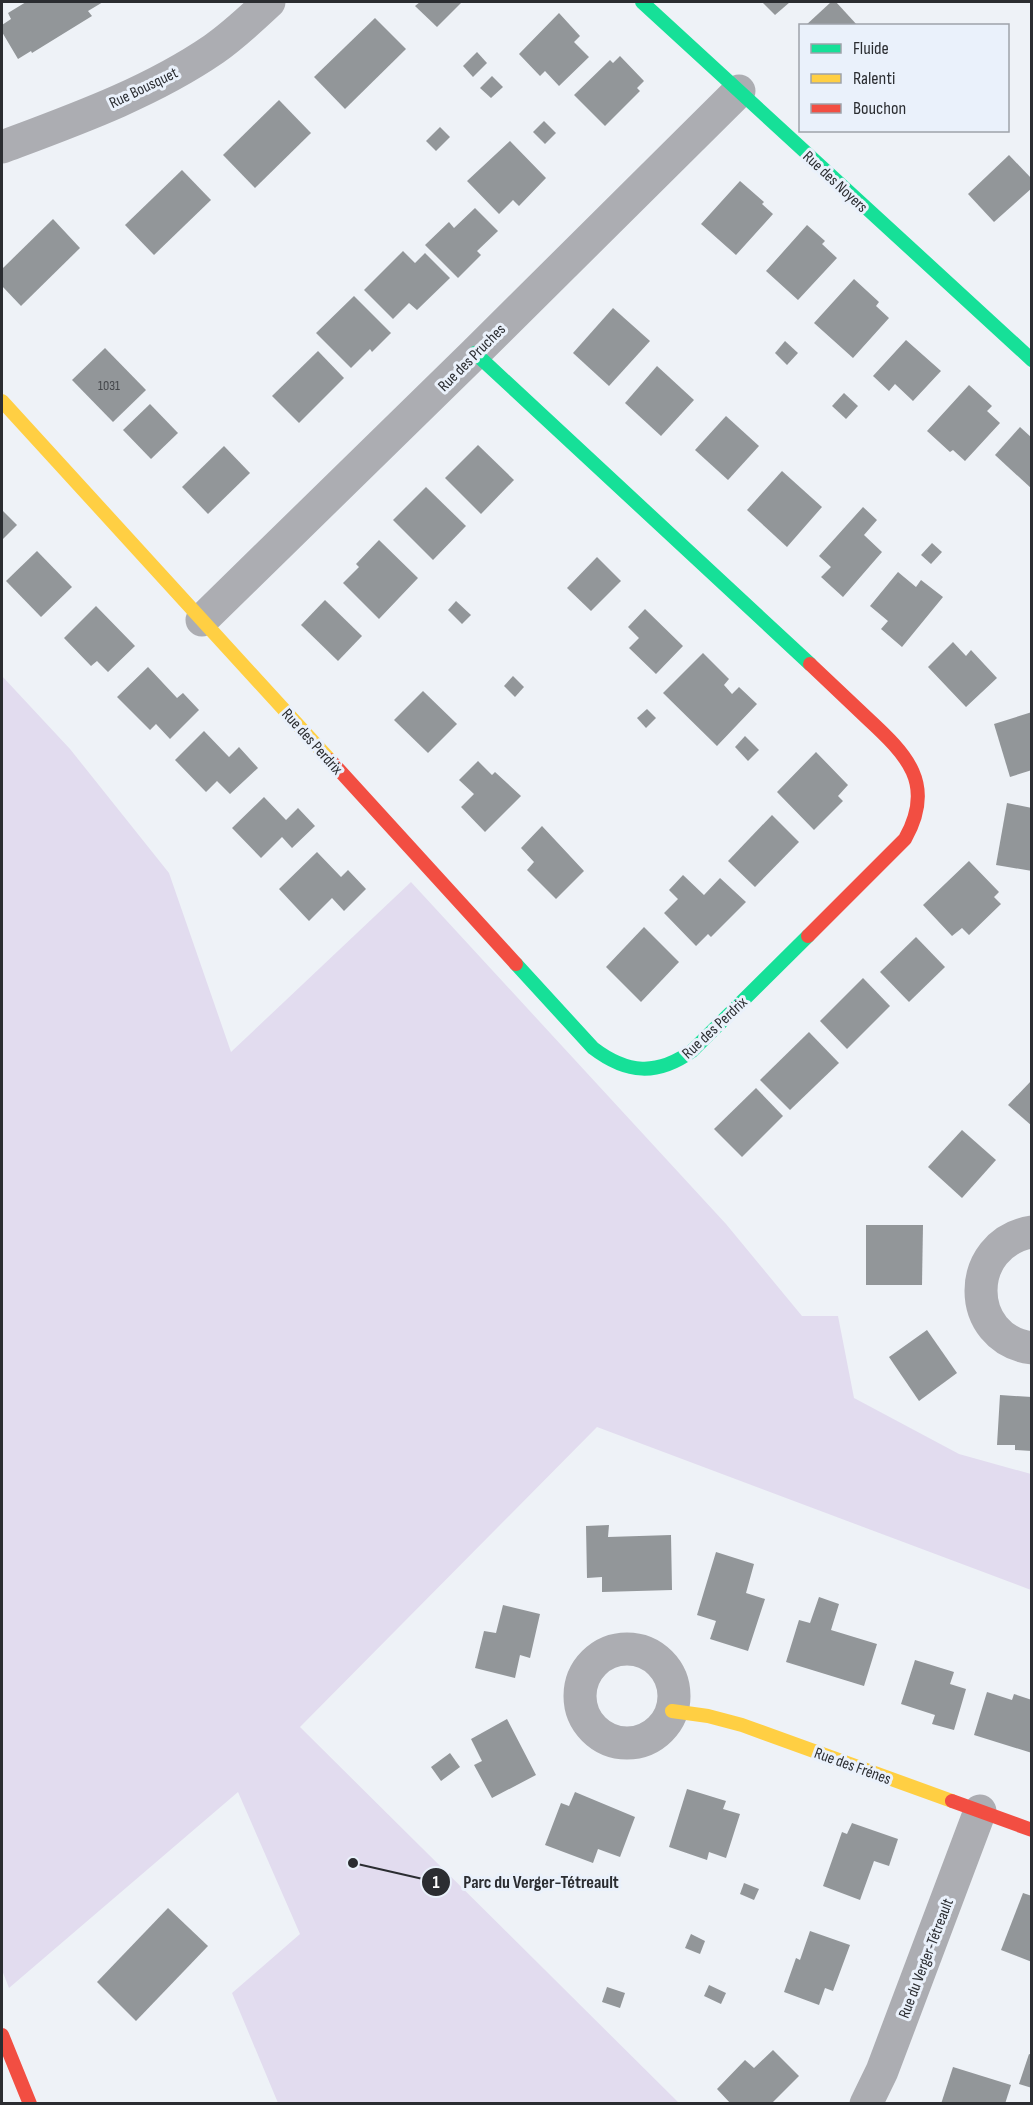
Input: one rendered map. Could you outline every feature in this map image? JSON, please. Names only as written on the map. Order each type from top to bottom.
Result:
[{"type":"street","name":"Rue Bousquet","points":[[2,147],[60,126],[169,76],[216,48],[270,2]]},
{"type":"street","name":"Rue des Noyers","points":[[642,2],[1032,360]]},
{"type":"street","name":"Rue des Pruches","points":[[202,620],[739,91]]},
{"type":"street","name":"Rue des Perdrix","points":[[2,401],[601,1055],[620,1066],[642,1071],[664,1067],[675,1063],[692,1051],[905,839],[918,807],[919,795],[915,773],[903,752],[893,742],[475,353]]},
{"type":"street","points":[[1032,1232],[1020,1234],[1004,1243],[991,1256],[983,1273],[980,1291],[983,1310],[992,1326],[1005,1339],[1022,1347],[1032,1348]]},
{"type":"street","name":"Rue des Frénes","points":[[672,1711],[708,1716],[741,1725],[1032,1830]]},
{"type":"street","name":"Rue du Verger-Tétreault","points":[[866,2103],[882,2071],[980,1811]]},
{"type":"street","points":[[2,2035],[30,2103]]},
{"type":"shaded area","points":[[2,676],[70,749],[169,873],[231,1052],[411,882],[726,1224],[802,1316],[838,1316],[854,1398],[959,1454],[1031,1474],[1031,1590],[597,1427],[300,1727],[679,2103],[278,2103],[232,1993],[300,1934],[238,1792],[9,1988],[2,1970]]},
{"type":"building","points":[[26,2],[103,2],[88,11],[92,16],[32,53],[31,51],[18,59],[2,32],[2,25],[11,19],[8,13]]},
{"type":"building","points":[[420,2],[462,2],[437,27],[415,6]]},
{"type":"building","points":[[762,2],[790,2],[775,15]]},
{"type":"building","points":[[831,2],[836,2],[856,24],[807,24]]},
{"type":"building","points":[[559,13],[580,36],[574,42],[589,57],[559,86],[545,71],[540,76],[519,54]]},
{"type":"building","points":[[375,18],[406,49],[345,109],[314,77]]},
{"type":"building","points":[[477,52],[487,63],[473,77],[463,66]]},
{"type":"building","points":[[620,56],[644,81],[637,88],[640,91],[605,126],[574,95],[610,60],[613,63]]},
{"type":"building","points":[[492,76],[503,87],[491,98],[480,88]]},
{"type":"building","points":[[279,100],[311,133],[255,188],[223,155]]},
{"type":"building","points":[[544,121],[556,133],[545,144],[533,132]]},
{"type":"building","points":[[440,127],[450,137],[436,151],[426,141]]},
{"type":"building","points":[[510,141],[546,178],[519,206],[513,200],[499,214],[467,181]]},
{"type":"building","points":[[1009,155],[1032,179],[1032,188],[994,222],[968,194]]},
{"type":"building","points":[[182,170],[211,200],[154,255],[125,225]]},
{"type":"building","points":[[740,181],[764,202],[762,204],[773,214],[736,255],[701,224]]},
{"type":"building","points":[[475,208],[498,231],[477,251],[481,255],[458,278],[425,245],[449,222],[454,228]]},
{"type":"building","points":[[53,219],[80,248],[21,306],[2,286],[2,269]]},
{"type":"building","points":[[807,225],[825,241],[822,244],[837,258],[798,300],[766,271]]},
{"type":"building","points":[[403,251],[415,263],[425,253],[450,278],[417,310],[409,303],[393,319],[364,290]]},
{"type":"building","points":[[854,279],[879,302],[876,306],[889,318],[853,358],[814,323]]},
{"type":"building","points":[[354,296],[391,333],[351,368],[316,333]]},
{"type":"building","points":[[613,308],[650,341],[609,386],[573,353]]},
{"type":"building","points":[[906,340],[941,371],[913,401],[895,384],[889,391],[873,376]]},
{"type":"building","points":[[785,341],[798,353],[787,365],[775,353]]},
{"type":"building","points":[[105,348],[146,390],[113,422],[72,380]]},
{"type":"building","points":[[318,351],[344,378],[299,423],[272,396]]},
{"type":"building","points":[[657,366],[694,400],[661,436],[625,403]]},
{"type":"building","points":[[969,385],[992,406],[987,411],[1000,423],[965,461],[953,450],[950,452],[927,431]]},
{"type":"building","points":[[844,393],[858,406],[846,419],[832,406]]},
{"type":"building","points":[[150,404],[178,433],[151,459],[123,430]]},
{"type":"building","points":[[726,416],[759,446],[728,480],[695,450]]},
{"type":"building","points":[[1020,427],[1032,438],[1032,489],[995,455]]},
{"type":"building","points":[[478,445],[514,480],[481,514],[445,478]]},
{"type":"building","points":[[224,446],[250,473],[208,514],[182,487]]},
{"type":"building","points":[[782,471],[822,507],[787,547],[747,510]]},
{"type":"building","points":[[426,487],[466,526],[433,560],[393,520]]},
{"type":"building","points":[[863,507],[877,520],[864,535],[882,552],[843,597],[821,577],[831,567],[819,556]]},
{"type":"building","points":[[2,510],[17,525],[2,540]]},
{"type":"building","points":[[379,540],[418,578],[379,619],[343,583],[359,567],[356,564]]},
{"type":"building","points":[[932,543],[942,552],[931,564],[921,555]]},
{"type":"building","points":[[37,551],[72,587],[41,617],[6,581]]},
{"type":"building","points":[[597,557],[621,581],[591,611],[567,588]]},
{"type":"building","points":[[898,572],[916,587],[921,580],[943,597],[902,647],[881,629],[888,621],[870,606]]},
{"type":"building","points":[[325,600],[362,636],[338,661],[301,625]]},
{"type":"building","points":[[456,601],[471,615],[462,624],[448,610]]},
{"type":"building","points":[[96,606],[135,646],[108,672],[97,661],[91,666],[64,638]]},
{"type":"building","points":[[645,609],[683,646],[656,674],[629,648],[639,638],[628,627]]},
{"type":"building","points":[[953,642],[966,656],[971,650],[997,678],[966,707],[928,667]]},
{"type":"building","points":[[703,653],[729,679],[724,685],[732,694],[739,687],[757,704],[717,746],[663,693]]},
{"type":"building","points":[[148,667],[177,698],[183,693],[199,710],[170,739],[156,724],[150,730],[117,697]]},
{"type":"building","points":[[513,676],[524,687],[515,697],[504,686]]},
{"type":"building","points":[[423,691],[457,724],[428,753],[394,720]]},
{"type":"building","points":[[647,709],[656,718],[646,728],[637,718]]},
{"type":"building","points":[[1032,712],[1032,770],[1010,777],[994,724]]},
{"type":"building","points":[[204,731],[229,757],[239,747],[258,768],[230,794],[217,781],[206,792],[175,760]]},
{"type":"building","points":[[745,736],[759,750],[748,761],[735,747]]},
{"type":"building","points":[[816,752],[848,785],[838,796],[843,801],[814,830],[777,792]]},
{"type":"building","points":[[478,761],[492,775],[495,772],[521,796],[485,832],[461,807],[474,794],[459,780]]},
{"type":"building","points":[[264,797],[286,820],[298,808],[315,826],[292,848],[282,837],[261,858],[232,828]]},
{"type":"building","points":[[1007,803],[1032,808],[1032,871],[996,865]]},
{"type":"building","points":[[772,815],[799,842],[755,887],[728,861]]},
{"type":"building","points":[[542,826],[584,871],[556,899],[527,870],[534,862],[521,848]]},
{"type":"building","points":[[317,852],[341,877],[348,870],[366,889],[344,911],[332,898],[309,921],[279,889]]},
{"type":"building","points":[[969,861],[999,892],[994,897],[1001,904],[969,935],[962,928],[952,936],[923,905]]},
{"type":"building","points":[[683,875],[704,895],[720,878],[746,902],[711,937],[708,934],[696,946],[664,913],[678,899],[669,890]]},
{"type":"building","points":[[644,927],[679,962],[641,1002],[606,967]]},
{"type":"building","points":[[916,937],[945,967],[909,1002],[880,972]]},
{"type":"building","points":[[863,978],[890,1006],[847,1049],[820,1021]]},
{"type":"building","points":[[809,1032],[839,1063],[790,1110],[760,1080]]},
{"type":"building","points":[[1032,1080],[1032,1126],[1008,1105]]},
{"type":"building","points":[[756,1088],[783,1116],[742,1157],[714,1129]]},
{"type":"building","points":[[962,1130],[996,1160],[962,1198],[928,1167]]},
{"type":"building","points":[[866,1225],[923,1225],[922,1285],[866,1285]]},
{"type":"building","points":[[927,1330],[957,1373],[919,1401],[889,1357]]},
{"type":"building","points":[[1000,1395],[1032,1397],[1032,1451],[1015,1450],[1015,1445],[997,1445]]},
{"type":"building","points":[[609,1525],[608,1537],[671,1535],[672,1590],[602,1592],[602,1577],[587,1578],[586,1526]]},
{"type":"building","points":[[716,1552],[754,1564],[746,1593],[765,1599],[748,1651],[710,1639],[716,1621],[697,1615]]},
{"type":"building","points":[[819,1597],[839,1604],[831,1630],[877,1644],[864,1686],[786,1662],[799,1620],[810,1623]]},
{"type":"building","points":[[503,1605],[540,1614],[530,1658],[520,1655],[515,1678],[475,1668],[484,1631],[496,1633]]},
{"type":"building","points":[[915,1660],[954,1672],[950,1684],[966,1689],[954,1730],[932,1724],[935,1715],[901,1704]]},
{"type":"building","points":[[987,1692],[1012,1700],[1014,1694],[1032,1700],[1032,1753],[974,1735]]},
{"type":"building","points":[[507,1719],[536,1775],[492,1798],[474,1765],[482,1761],[471,1739]]},
{"type":"building","points":[[450,1753],[460,1767],[441,1781],[431,1767]]},
{"type":"building","points":[[687,1789],[726,1801],[723,1809],[740,1814],[726,1858],[709,1852],[707,1860],[669,1847]]},
{"type":"building","points":[[575,1792],[635,1817],[620,1857],[598,1849],[593,1863],[545,1845],[561,1803],[569,1806]]},
{"type":"building","points":[[852,1823],[898,1839],[889,1866],[874,1861],[860,1900],[823,1886],[842,1832],[847,1834]]},
{"type":"building","points":[[744,1883],[759,1889],[754,1900],[740,1894]]},
{"type":"building","points":[[1023,1893],[1032,1896],[1032,1962],[1001,1950]]},
{"type":"building","points":[[168,1908],[208,1946],[136,2021],[97,1982]]},
{"type":"building","points":[[810,1931],[850,1945],[833,1991],[825,1988],[819,2005],[784,1992],[796,1958],[800,1960]]},
{"type":"building","points":[[691,1934],[705,1941],[700,1954],[685,1948]]},
{"type":"building","points":[[709,1985],[726,1993],[721,2004],[704,1996]]},
{"type":"building","points":[[607,1987],[625,1993],[620,2008],[602,2002]]},
{"type":"building","points":[[773,2050],[799,2076],[771,2104],[731,2104],[717,2089],[745,2060],[754,2068]]},
{"type":"building","points":[[1029,2054],[1032,2055],[1032,2088],[1019,2084]]},
{"type":"building","points":[[953,2067],[1011,2085],[1005,2104],[941,2104]]},
{"type":"traffic: fast","points":[[642,2],[1032,360]]},
{"type":"traffic: fast","points":[[475,353],[810,664]]},
{"type":"traffic: fast","points":[[516,964],[593,1048],[606,1057],[630,1067],[654,1068],[667,1065],[692,1051],[808,936]]},
{"type":"traffic: slow","points":[[2,401],[330,760]]},
{"type":"traffic: slow","points":[[672,1711],[708,1716],[742,1725],[952,1801]]},
{"type":"traffic: jam","points":[[808,936],[905,839],[914,820],[918,802],[913,772],[905,758],[810,664]]},
{"type":"traffic: jam","points":[[330,760],[516,964]]},
{"type":"traffic: jam","points":[[952,1801],[1032,1830]]},
{"type":"traffic: jam","points":[[2,2035],[30,2104]]},
{"type":"place","name":"Parc du Verger-Tétreault","points":[[353,1863]]}]
